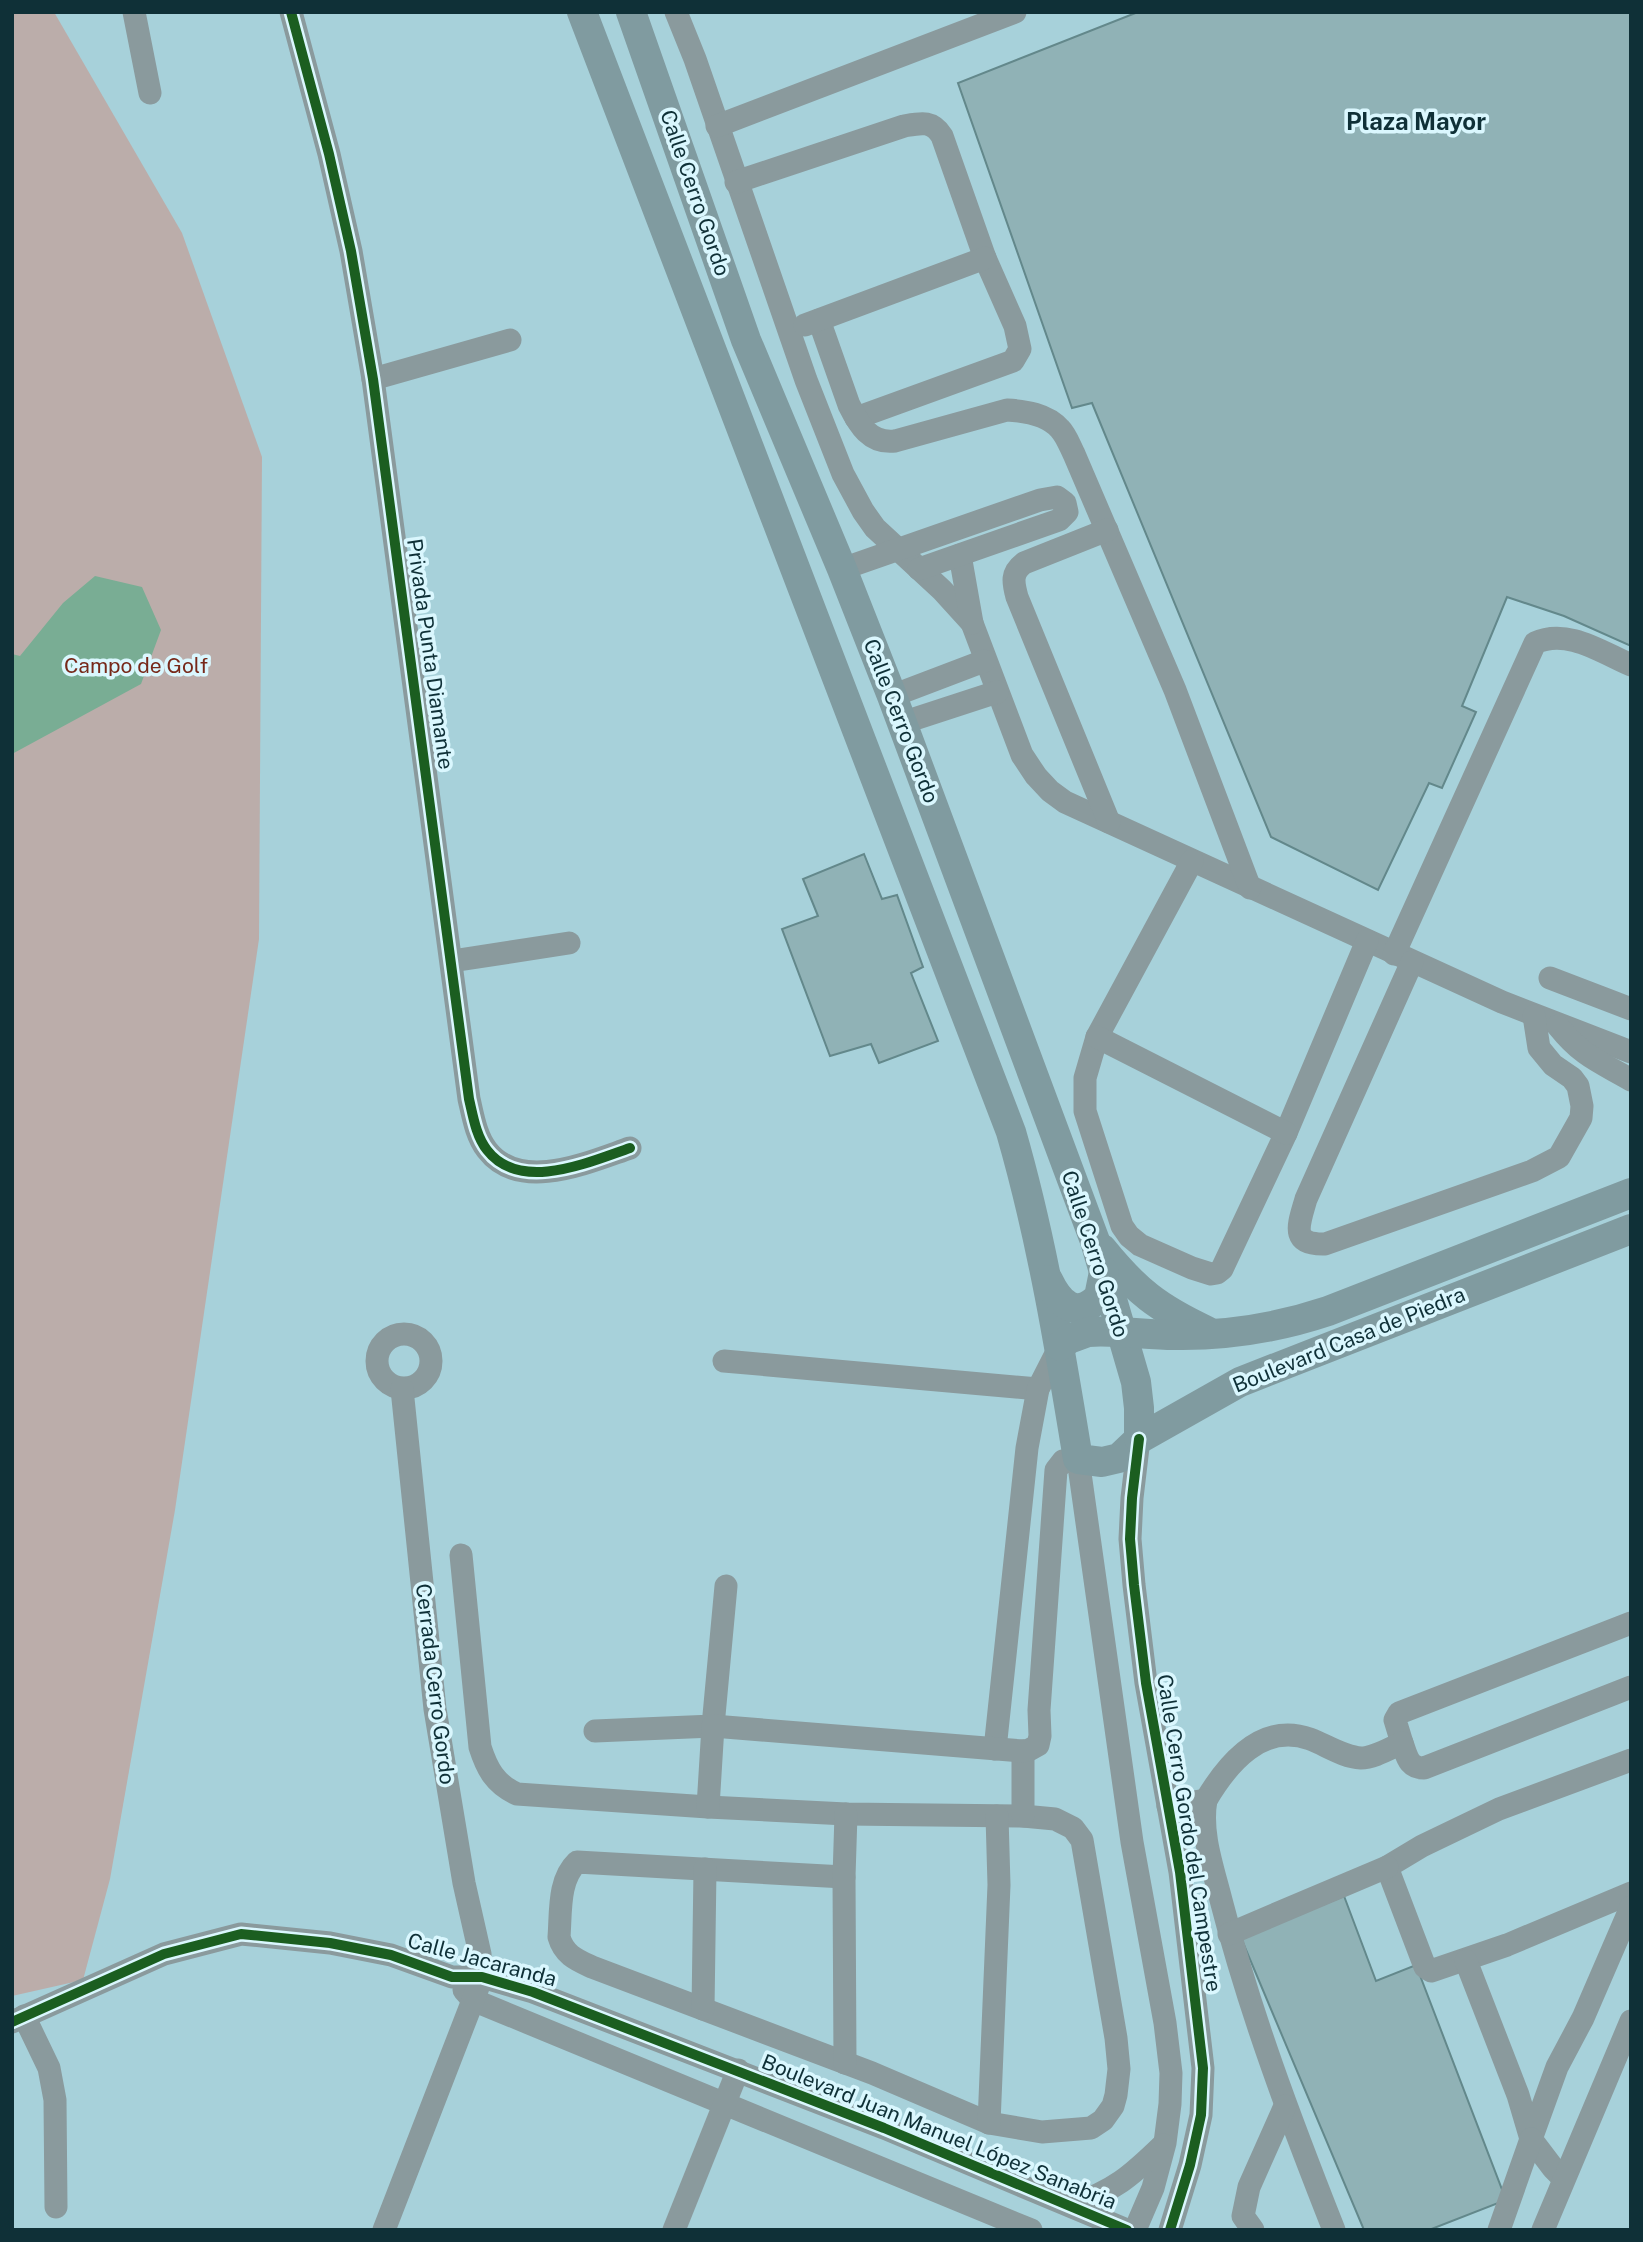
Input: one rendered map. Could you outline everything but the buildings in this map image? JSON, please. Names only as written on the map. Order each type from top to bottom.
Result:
[{"type":"main road","name":"Calle Cerro Gordo","points":[[582,12],[1011,1132],[1048,1280],[1060,1346]]},
{"type":"main road","name":"Calle Cerro Gordo","points":[[631,12],[746,340],[842,569],[897,710],[1095,1241],[1136,1382],[1139,1439]]},
{"type":"main road","name":"Boulevard Casa de Piedra","points":[[1060,1346],[1069,1339],[1088,1332],[1214,1335],[1254,1331],[1291,1323],[1631,1194]]},
{"type":"main road","name":"Boulevard Casa de Piedra","points":[[1069,1461],[1111,1461],[1125,1454],[1139,1439],[1240,1381],[1631,1229]]},
{"type":"main road","points":[[1095,1241],[1127,1280],[1141,1292],[1175,1316],[1214,1335]]},
{"type":"main road","points":[[1048,1280],[1059,1301],[1071,1307],[1087,1307],[1100,1297],[1104,1272]]},
{"type":"main road","points":[[1060,1346],[1069,1461]]},
{"type":"street","points":[[134,12],[150,93]]},
{"type":"street","name":"Privada Punta Diamante","points":[[291,12],[329,154],[351,251],[373,379],[469,1099],[476,1128],[486,1149],[499,1163],[516,1171],[534,1173],[580,1165],[630,1148]]},
{"type":"street","points":[[676,12],[695,59],[789,330],[844,474],[863,511],[876,528],[971,623]]},
{"type":"street","points":[[717,126],[1015,12]]},
{"type":"street","points":[[736,182],[904,126],[922,123],[933,125],[942,136],[985,258],[1017,333],[1020,349],[1017,356],[1003,365],[856,418]]},
{"type":"street","points":[[789,330],[985,258]]},
{"type":"street","points":[[819,320],[856,418],[868,434],[885,442],[1007,410],[1042,416],[1060,429],[1074,454],[1175,690],[1250,888]]},
{"type":"street","points":[[373,379],[510,340]]},
{"type":"street","points":[[842,569],[1040,500],[1057,497],[1065,503],[1067,512],[1059,520],[919,569]]},
{"type":"street","points":[[1107,530],[1024,563],[1016,569],[1013,578],[1017,597],[1109,822]]},
{"type":"street","points":[[960,555],[971,623],[984,661],[1022,755],[1050,791],[1066,802],[1367,942],[1534,1016],[1631,1052]]},
{"type":"street","points":[[1534,1016],[1539,1048],[1553,1065],[1572,1078],[1581,1095],[1581,1118],[1559,1157],[1532,1171],[1325,1244],[1310,1244],[1304,1241],[1299,1234],[1299,1223],[1306,1199],[1535,643],[1556,637],[1570,639],[1631,665]]},
{"type":"street","points":[[897,710],[984,661]]},
{"type":"street","points":[[897,710],[997,692]]},
{"type":"street","points":[[1192,861],[1097,1037],[1085,1078],[1085,1111],[1122,1226],[1140,1245],[1202,1272],[1217,1273],[1228,1259],[1286,1133],[1367,942]]},
{"type":"street","points":[[452,961],[569,943]]},
{"type":"street","points":[[1550,978],[1631,1009]]},
{"type":"street","points":[[1558,1026],[1574,1046],[1631,1080]]},
{"type":"street","points":[[1097,1037],[1286,1133]]},
{"type":"street","points":[[995,1749],[1027,1448],[1038,1389],[1060,1346]]},
{"type":"street","points":[[724,1362],[1038,1389]]},
{"type":"street","name":"Cerrada Cerro Gordo","points":[[402,1389],[435,1709],[482,1977]]},
{"type":"street","name":"Calle Cerro Gordo del Campestre","points":[[1139,1439],[1130,1539],[1134,1585],[1146,1683],[1180,1872],[1203,2068],[1202,2115],[1170,2230]]},
{"type":"street","points":[[1027,1448],[1069,1461]]},
{"type":"street","points":[[595,1731],[713,1726],[995,1749],[1034,1749],[1040,1736],[1056,1470],[1069,1461]]},
{"type":"street","points":[[1069,1461],[1165,2023],[1171,2073],[1166,2143],[1153,2188],[1135,2230]]},
{"type":"street","points":[[461,1555],[480,1747],[487,1768],[503,1788],[517,1794],[708,1807],[846,1814],[1023,1816],[1055,1819],[1073,1829],[1082,1840],[1116,2038],[1119,2069],[1116,2095],[1113,2106],[1103,2120],[1091,2128],[1042,2132],[989,2123],[845,2063],[571,1957],[561,1946],[559,1937],[563,1885],[568,1870],[577,1862],[844,1877]]},
{"type":"street","points":[[708,1807],[726,1586]]},
{"type":"street","points":[[1631,1623],[1399,1713],[1395,1720],[1409,1763],[1424,1768],[1631,1688]]},
{"type":"street","points":[[1334,2230],[1257,2028],[1229,1934],[1206,1839],[1206,1800],[1232,1762],[1249,1748],[1269,1738],[1283,1735],[1307,1738],[1358,1758],[1366,1758],[1402,1743]]},
{"type":"street","points":[[1023,1751],[1023,1816]]},
{"type":"street","points":[[1229,1934],[1387,1867],[1422,1846],[1499,1808],[1631,1760]]},
{"type":"street","points":[[1168,1806],[1206,1800]]},
{"type":"street","points":[[845,2063],[846,1814]]},
{"type":"street","points":[[989,2123],[999,1885],[997,1816]]},
{"type":"street","points":[[1387,1867],[1425,1967],[1431,1971],[1466,1961],[1631,1893]]},
{"type":"street","points":[[703,2009],[705,1869]]},
{"type":"street","points":[[1499,2230],[1557,2067],[1583,2018],[1631,1907]]},
{"type":"street","name":"Calle Jacaranda","points":[[18,2019],[164,1954],[241,1934],[342,1945],[391,1955],[452,1977],[482,1977],[608,2019],[738,2070]]},
{"type":"street","points":[[1466,1961],[1518,2095],[1531,2139],[1563,2178]]},
{"type":"street","name":"Calle Jacaranda","points":[[452,1977],[473,2000],[724,2104]]},
{"type":"street","points":[[384,2230],[482,1977]]},
{"type":"street","points":[[18,2019],[49,2068],[55,2100],[56,2207]]},
{"type":"street","points":[[1543,2230],[1631,2021]]},
{"type":"street","points":[[674,2230],[738,2070]]},
{"type":"street","name":"Boulevard Juan Manuel López Sanabria","points":[[738,2070],[1126,2230]]},
{"type":"street","points":[[724,2104],[1031,2230]]},
{"type":"street","points":[[1252,2230],[1243,2216],[1249,2187],[1285,2106]]},
{"type":"street","points":[[1071,2206],[1097,2197],[1122,2183],[1166,2143]]},
{"type":"green space","name":"Campo de Golf","points":[[12,12],[54,12],[182,233],[262,457],[259,939],[175,1510],[110,1879],[83,1980],[12,1996]]},
{"type":"shaded area","points":[[95,576],[142,587],[161,630],[141,684],[12,754],[12,654],[20,656],[63,603]]},
{"type":"cycle path","points":[[291,12],[329,154],[351,251],[373,379],[469,1099],[475,1126],[487,1150],[501,1163],[517,1170],[556,1170],[630,1148]]},
{"type":"cycle path","points":[[1139,1439],[1130,1539],[1134,1585],[1146,1683],[1180,1872],[1203,2068],[1201,2115],[1190,2165],[1170,2230]]},
{"type":"cycle path","points":[[12,2022],[164,1954],[241,1934],[330,1943],[391,1955],[452,1977],[482,1977],[533,1992],[884,2128],[1127,2230]]},
{"type":"district","name":"Plaza Mayor","points":[[1416,122]]}]
